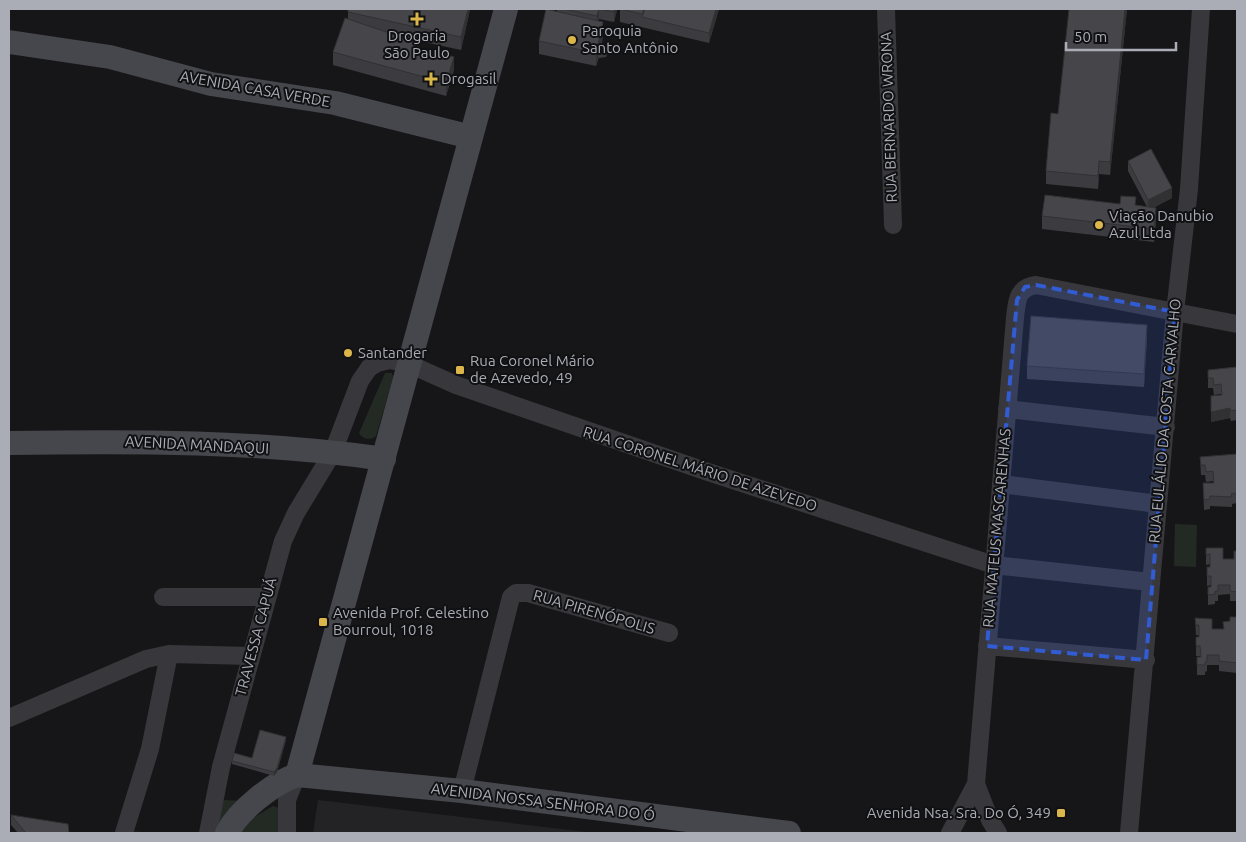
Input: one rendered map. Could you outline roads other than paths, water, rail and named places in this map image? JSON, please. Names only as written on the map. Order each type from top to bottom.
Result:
[{"type":"main road","points":[[227,833],[239,815],[283,780],[297,775],[506,9]]},
{"type":"main road","name":"AVENIDA CASA VERDE","points":[[9,42],[110,57],[211,84],[335,103],[471,137]]},
{"type":"main road","name":"AVENIDA MANDAQUI","points":[[9,443],[144,441],[333,452],[384,459]]},
{"type":"main road","name":"AVENIDA NOSSA SENHORA DO Ó","points":[[297,775],[462,791],[789,833]]},
{"type":"street","name":"RUA BERNARDO WRONA","points":[[886,9],[893,225]]},
{"type":"street","name":"RUA EULÁLIO DA COSTA CARVALHO","points":[[1129,833],[1146,660],[1150,582],[1166,426],[1175,312],[1189,189],[1201,9]]},
{"type":"street","name":"RUA MATEUS MASCARENHAS","points":[[950,833],[976,784],[1007,409],[1017,300],[1020,292],[1025,287],[1036,285],[1175,312]]},
{"type":"street","points":[[1175,312],[1237,324]]},
{"type":"street","name":"RUA CORONEL MÁRIO DE AZEVEDO","points":[[333,452],[360,381],[369,368],[376,363],[390,360],[410,364],[456,385],[708,472],[994,565],[1150,582]]},
{"type":"street","points":[[1007,409],[1166,426]]},
{"type":"street","name":"TRAVESSA CAPUÁ","points":[[208,833],[221,767],[266,597],[283,542],[296,513],[333,452]]},
{"type":"street","points":[[1001,484],[1158,504]]},
{"type":"street","name":"RUA PIRENÓPOLIS","points":[[462,791],[510,597],[516,593],[528,593],[669,633]]},
{"type":"street","points":[[163,597],[266,597]]},
{"type":"street","points":[[988,646],[1146,660]]},
{"type":"street","points":[[9,718],[146,658],[169,654],[251,656]]},
{"type":"street","points":[[124,833],[150,749],[169,654]]},
{"type":"street","points":[[286,833],[287,800],[297,775]]},
{"type":"street","name":"RUA MATEUS MASCARENHAS","points":[[976,784],[990,820],[998,833]]},
{"type":"place","name":"Drogaria São Paulo","points":[[417,19]]},
{"type":"place","name":"Paroquia Santo Antônio","points":[[572,40]]},
{"type":"place","name":"Drogasil","points":[[431,79]]},
{"type":"place","name":"Viação Danubio Azul Ltda","points":[[1099,225]]},
{"type":"place","name":"Santander","points":[[348,353]]},
{"type":"place","name":"Rua Coronel Mário de Azevedo, 49","points":[[460,370]]},
{"type":"place","name":"Avenida Prof. Celestino Bourroul, 1018","points":[[323,622]]},
{"type":"place","name":"Avenida Nsa. Sra. Do Ó, 349","points":[[1061,813]]}]
